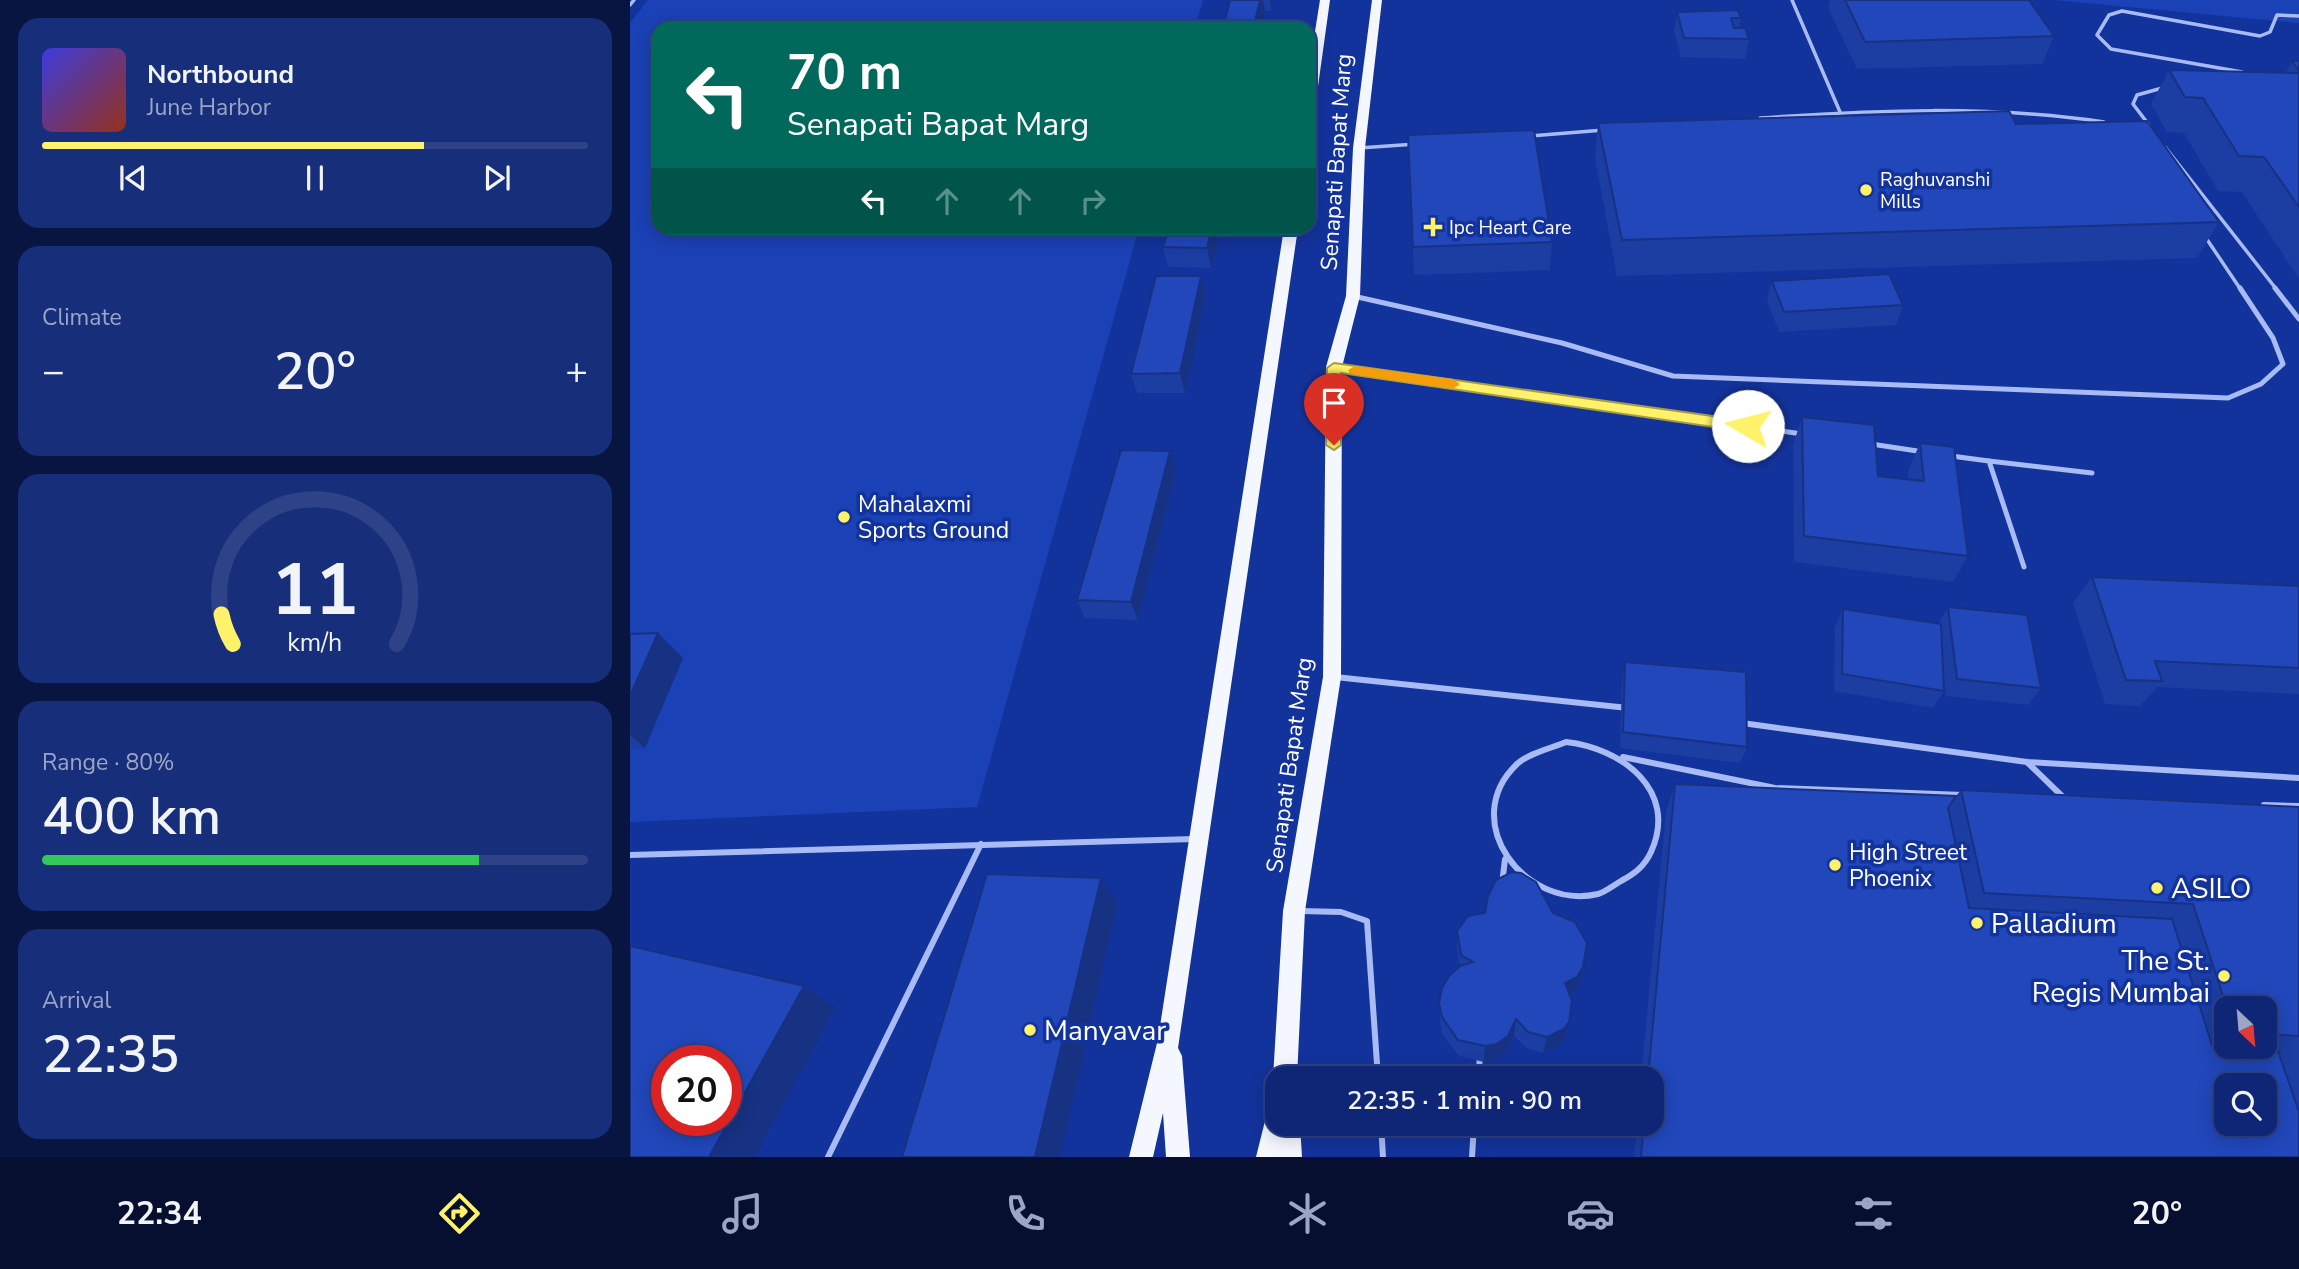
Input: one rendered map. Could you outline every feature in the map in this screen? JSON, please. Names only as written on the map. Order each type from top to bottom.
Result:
[{"type":"main road","name":"Senapati Bapat Marg","points":[[1316,61],[1325,0]]},
{"type":"main road","name":"Senapati Bapat Marg","points":[[1285,1066],[1294,911],[1332,677],[1334,368],[1353,296],[1359,148],[1377,0]]},
{"type":"main road","name":"Senapati Bapat Marg","points":[[1141,1157],[1169,1039],[1290,235]]},
{"type":"main road","points":[[1169,1039],[1178,1157]]},
{"type":"main road","points":[[1268,1157],[1272,1136]]},
{"type":"main road","points":[[1289,1136],[1290,1157]]},
{"type":"lane","points":[[630,5],[634,0]]},
{"type":"lane","points":[[1792,0],[1840,112]]},
{"type":"lane","points":[[2245,73],[2112,49],[2097,36],[2109,15],[2122,12],[2260,36],[2270,32],[2277,15],[2299,16]]},
{"type":"lane","points":[[2150,126],[2133,104],[2137,95],[2170,86]]},
{"type":"lane","points":[[1758,118],[1840,112],[2043,111],[2104,122],[2115,130]]},
{"type":"lane","points":[[1527,136],[1608,130]]},
{"type":"lane","points":[[2158,137],[2299,319]]},
{"type":"lane","points":[[1359,148],[1420,144]]},
{"type":"lane","points":[[1353,296],[1562,343],[1673,376],[2228,398],[2262,384],[2283,364],[2273,338],[2203,234]]},
{"type":"lane","points":[[1334,368],[1811,436]]},
{"type":"lane","points":[[1866,443],[1934,453]]},
{"type":"lane","points":[[1948,455],[2092,473]]},
{"type":"lane","points":[[1989,461],[2024,567]]},
{"type":"lane","points":[[1332,677],[1631,709]]},
{"type":"lane","points":[[1740,723],[2027,762],[2299,778]]},
{"type":"lane","points":[[1620,757],[1641,775],[1653,797],[1658,820],[1655,844],[1644,866],[1625,883],[1601,893],[1574,896],[1547,891],[1523,877],[1505,858],[1493,833],[1491,806],[1500,782],[1517,762],[1539,748],[1566,742],[1594,746],[1620,757],[1775,788],[1968,795]]},
{"type":"lane","points":[[2027,762],[2067,801]]},
{"type":"lane","points":[[2051,798],[2078,799]]},
{"type":"lane","points":[[2253,805],[2299,806]]},
{"type":"lane","points":[[630,855],[1201,838]]},
{"type":"lane","points":[[828,1157],[981,844]]},
{"type":"lane","points":[[1500,900],[1505,858]]},
{"type":"lane","points":[[1294,911],[1341,912],[1367,921],[1377,1066]]},
{"type":"lane","points":[[1479,1066],[1481,1051]]},
{"type":"lane","points":[[1382,1136],[1383,1157]]},
{"type":"lane","points":[[1472,1157],[1473,1136]]},
{"type":"shaded area","name":"Mahalaxmi Sports Ground","points":[[648,0],[1203,0],[1197,21],[651,21],[651,235],[1137,235],[977,807],[630,822],[630,23]]},
{"type":"shaded area","points":[[2053,0],[2299,0],[2299,23]]},
{"type":"building","points":[[1230,0],[1260,0],[1255,21],[1225,21]]},
{"type":"building","points":[[1845,0],[2029,0],[2054,36],[1865,42]]},
{"type":"building","points":[[1738,10],[1741,18],[1731,18],[1734,28],[1745,28],[1749,39],[1684,38],[1677,12]]},
{"type":"building","points":[[2292,61],[2299,61],[2299,71]]},
{"type":"building","points":[[2169,70],[2299,73],[2299,207],[2264,157],[2239,156],[2203,98],[2185,97]]},
{"type":"building","points":[[2009,111],[2016,124],[2147,121],[2219,222],[1622,240],[1598,123]]},
{"type":"building","points":[[1534,130],[1552,242],[1413,247],[1408,135]]},
{"type":"building","points":[[1167,235],[1210,235],[1207,248],[1163,247]]},
{"type":"building","points":[[1889,274],[1903,305],[1784,312],[1772,281]]},
{"type":"building","points":[[1156,276],[1201,276],[1180,373],[1131,374]]},
{"type":"building","points":[[1802,417],[1874,425],[1878,476],[1924,481],[1920,443],[1954,447],[1968,556],[1804,536]]},
{"type":"building","points":[[1121,450],[1170,451],[1131,602],[1077,600]]},
{"type":"building","points":[[2092,577],[2299,586],[2299,668],[2155,661],[2162,681],[2126,680]]},
{"type":"building","points":[[1948,607],[2027,615],[2041,688],[1957,679]]},
{"type":"building","points":[[1843,609],[1941,624],[1944,691],[1842,674]]},
{"type":"building","points":[[658,633],[630,696],[630,634]]},
{"type":"building","points":[[1625,662],[1746,672],[1747,747],[1623,732]]},
{"type":"building","name":"Palladium","points":[[1675,784],[1956,796],[1948,808],[1969,908],[2172,919],[2214,1045],[2214,1059],[2277,1059],[2277,1048],[2299,1112],[2299,1157],[1641,1157],[1643,1136],[1664,1136],[1664,1066],[1649,1066]]},
{"type":"building","points":[[1961,790],[2299,807],[2299,1036],[2277,1035],[2277,996],[2223,996],[2193,904],[1984,893]]},
{"type":"building","points":[[1512,872],[1521,873],[1536,882],[1553,913],[1575,922],[1587,943],[1583,967],[1577,977],[1565,983],[1572,1001],[1569,1022],[1564,1029],[1547,1037],[1528,1032],[1516,1019],[1508,1036],[1497,1044],[1485,1046],[1458,1040],[1442,1017],[1439,1003],[1442,988],[1449,976],[1460,966],[1473,962],[1461,955],[1457,931],[1468,916],[1485,913],[1488,896],[1496,880]]},
{"type":"building","name":"Manyavar","points":[[987,874],[1101,878],[1035,1157],[902,1157]]},
{"type":"building","points":[[630,946],[804,986],[742,1098],[742,1045],[651,1045],[651,1136],[721,1136],[709,1157],[630,1157]]},
{"type":"slow traffic","points":[[1355,370],[1453,384]]},
{"type":"place","name":"Raghuvanshi Mills","points":[[1866,190]]},
{"type":"place","name":"Ipc Heart Care","points":[[1433,227]]},
{"type":"place","name":"Mahalaxmi Sports Ground","points":[[844,517]]},
{"type":"place","name":"High Street Phoenix","points":[[1835,865]]},
{"type":"place","name":"ASILO","points":[[2157,888]]},
{"type":"place","name":"Palladium","points":[[1977,923]]},
{"type":"place","name":"The St. Regis Mumbai","points":[[2224,976]]},
{"type":"place","name":"Manyavar","points":[[1030,1030]]},
{"type":"route","points":[[1334,445],[1334,368],[1748,426]]}]
